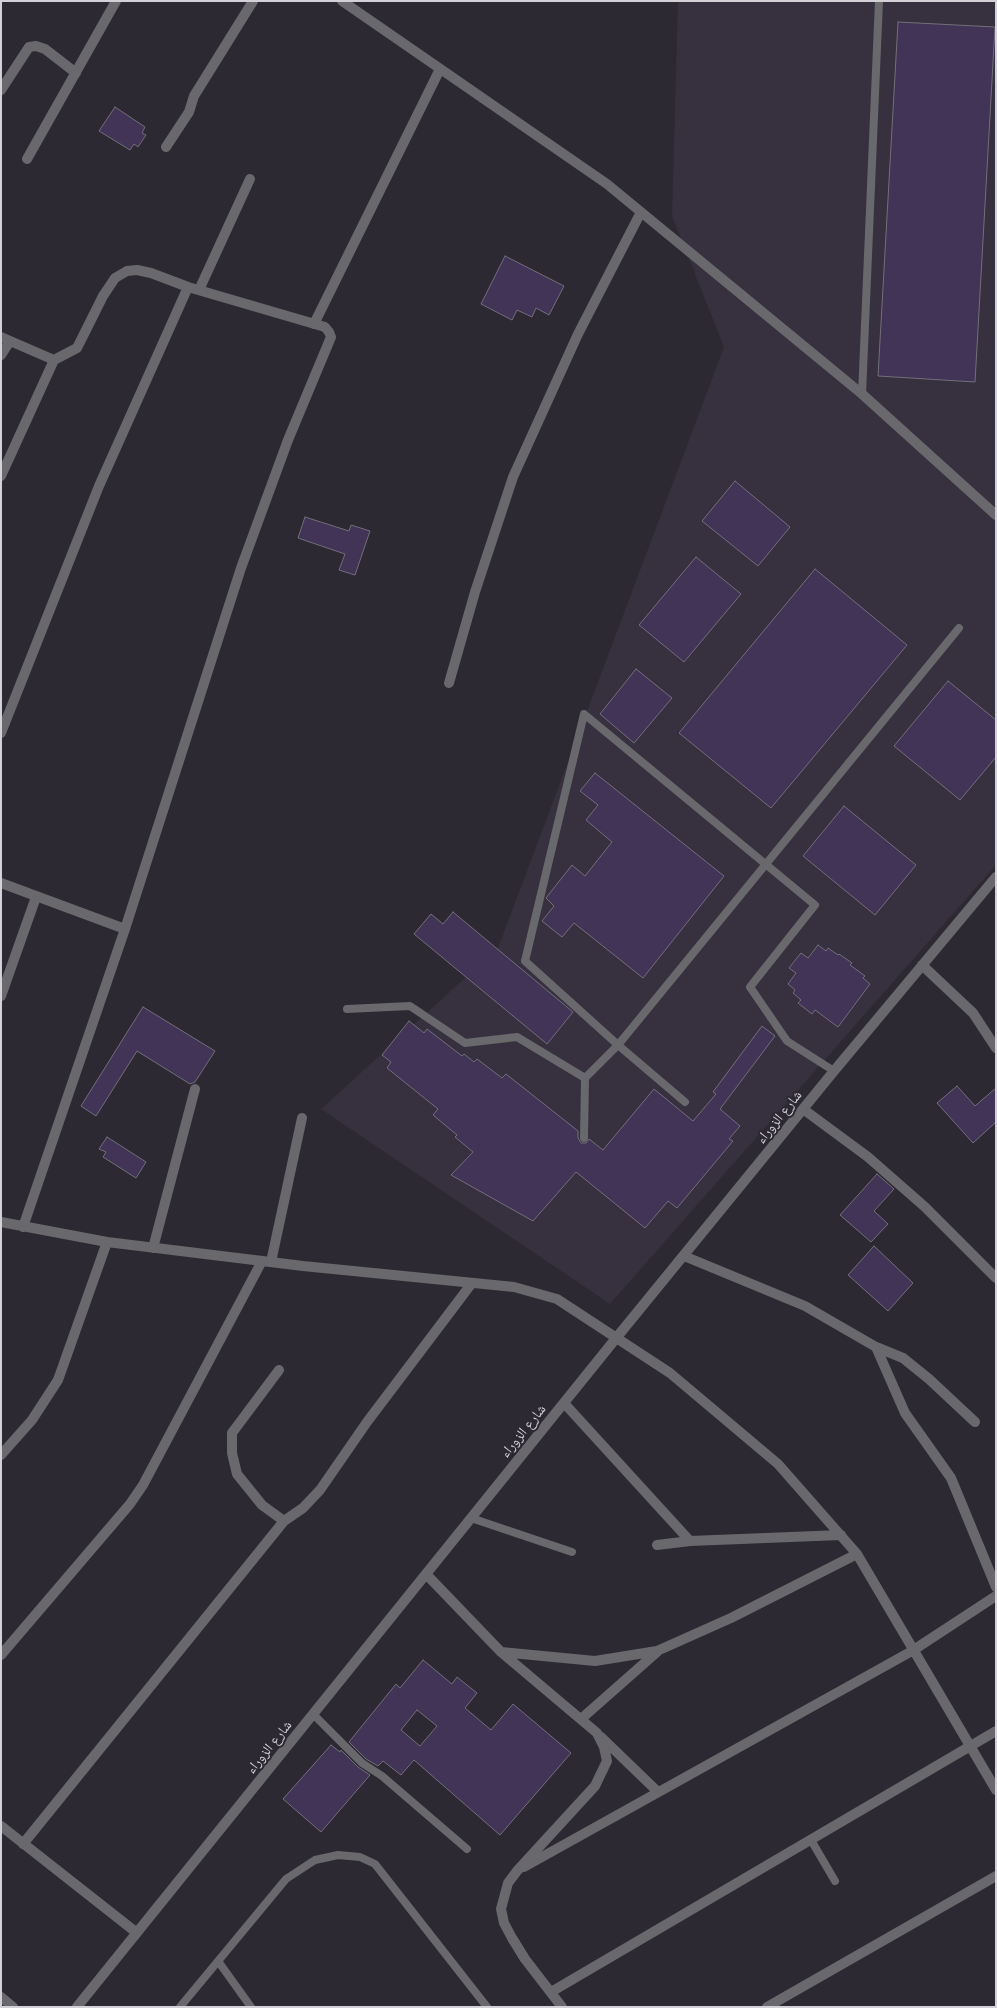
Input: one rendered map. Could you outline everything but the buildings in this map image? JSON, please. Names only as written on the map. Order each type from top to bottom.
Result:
[{"type":"street","points":[[27,158],[116,1]]},
{"type":"street","points":[[166,147],[189,112],[194,96],[253,1]]},
{"type":"street","points":[[342,1],[607,184],[862,394],[996,515]]},
{"type":"street","points":[[1,90],[30,47],[36,46],[45,49],[76,73]]},
{"type":"street","points":[[314,324],[440,68]]},
{"type":"street","points":[[199,290],[250,179]]},
{"type":"street","points":[[449,683],[475,592],[513,477],[578,334],[641,212]]},
{"type":"street","points":[[1,476],[54,360],[77,348],[103,296],[115,278],[127,272],[137,270],[151,273],[188,287],[325,326],[330,332],[331,338],[288,440],[241,568],[126,929],[23,1227]]},
{"type":"street","points":[[1,733],[99,486],[188,287]]},
{"type":"street","points":[[1,356],[6,339],[54,360]]},
{"type":"street","name":"شارع الزوراء","points":[[77,2007],[617,1337],[834,1071],[996,878]]},
{"type":"street","points":[[1,883],[126,929]]},
{"type":"street","points":[[1,996],[36,897]]},
{"type":"street","points":[[922,966],[973,1012],[996,1048]]},
{"type":"street","points":[[153,1248],[195,1089]]},
{"type":"street","points":[[803,1109],[868,1157],[925,1207],[996,1278]]},
{"type":"street","points":[[1,1655],[130,1504],[143,1485],[267,1262],[302,1118]]},
{"type":"street","points":[[1,1222],[107,1242],[153,1248],[267,1262],[514,1287],[558,1299],[670,1373],[778,1464],[857,1554],[912,1651],[996,1790]]},
{"type":"street","points":[[1,1455],[32,1420],[58,1380],[107,1242]]},
{"type":"street","points":[[684,1256],[805,1306],[876,1347],[903,1358],[929,1379],[975,1422]]},
{"type":"street","points":[[23,1844],[284,1521],[304,1508],[320,1490],[367,1422],[472,1283]]},
{"type":"street","points":[[876,1347],[905,1413],[951,1478],[996,1587]]},
{"type":"street","points":[[279,1370],[232,1433],[232,1453],[237,1474],[262,1505],[284,1521]]},
{"type":"street","points":[[564,1403],[690,1541]]},
{"type":"street","points":[[657,1545],[690,1541],[841,1535]]},
{"type":"street","points":[[501,1652],[595,1661],[657,1651],[731,1618],[857,1554]]},
{"type":"street","points":[[426,1574],[501,1652],[597,1733],[658,1792]]},
{"type":"street","points":[[517,1871],[912,1651],[996,1596]]},
{"type":"street","points":[[581,1719],[657,1651]]},
{"type":"street","points":[[551,1992],[970,1748],[996,1731]]},
{"type":"street","points":[[562,2007],[525,1959],[504,1923],[501,1909],[508,1884],[517,1871],[595,1786],[602,1774],[606,1761],[604,1747],[597,1733]]},
{"type":"street","points":[[1,1826],[137,1933]]},
{"type":"street","points":[[767,2007],[996,1876]]},
{"type":"street","points":[[1,1997],[13,2007]]},
{"type":"lane","points":[[862,394],[879,1]]},
{"type":"lane","points":[[584,1138],[585,1078],[618,1045],[959,628]]},
{"type":"lane","points":[[685,1102],[618,1045],[525,961],[584,714],[764,865],[815,905],[750,987],[788,1040],[834,1071]]},
{"type":"lane","points":[[347,1009],[410,1006],[464,1043],[517,1037],[585,1078]]},
{"type":"lane","points":[[471,1518],[572,1552]]},
{"type":"lane","points":[[313,1714],[362,1763],[382,1776],[467,1849]]},
{"type":"lane","points":[[811,1840],[834,1881]]},
{"type":"lane","points":[[180,2007],[286,1879],[315,1860],[338,1855],[360,1857],[375,1864],[488,2007]]},
{"type":"lane","points":[[218,1961],[251,2007]]},
{"type":"shaded area","points":[[678,1],[996,1],[996,865],[610,1304],[321,1109],[498,948],[724,347],[672,216]]}]
